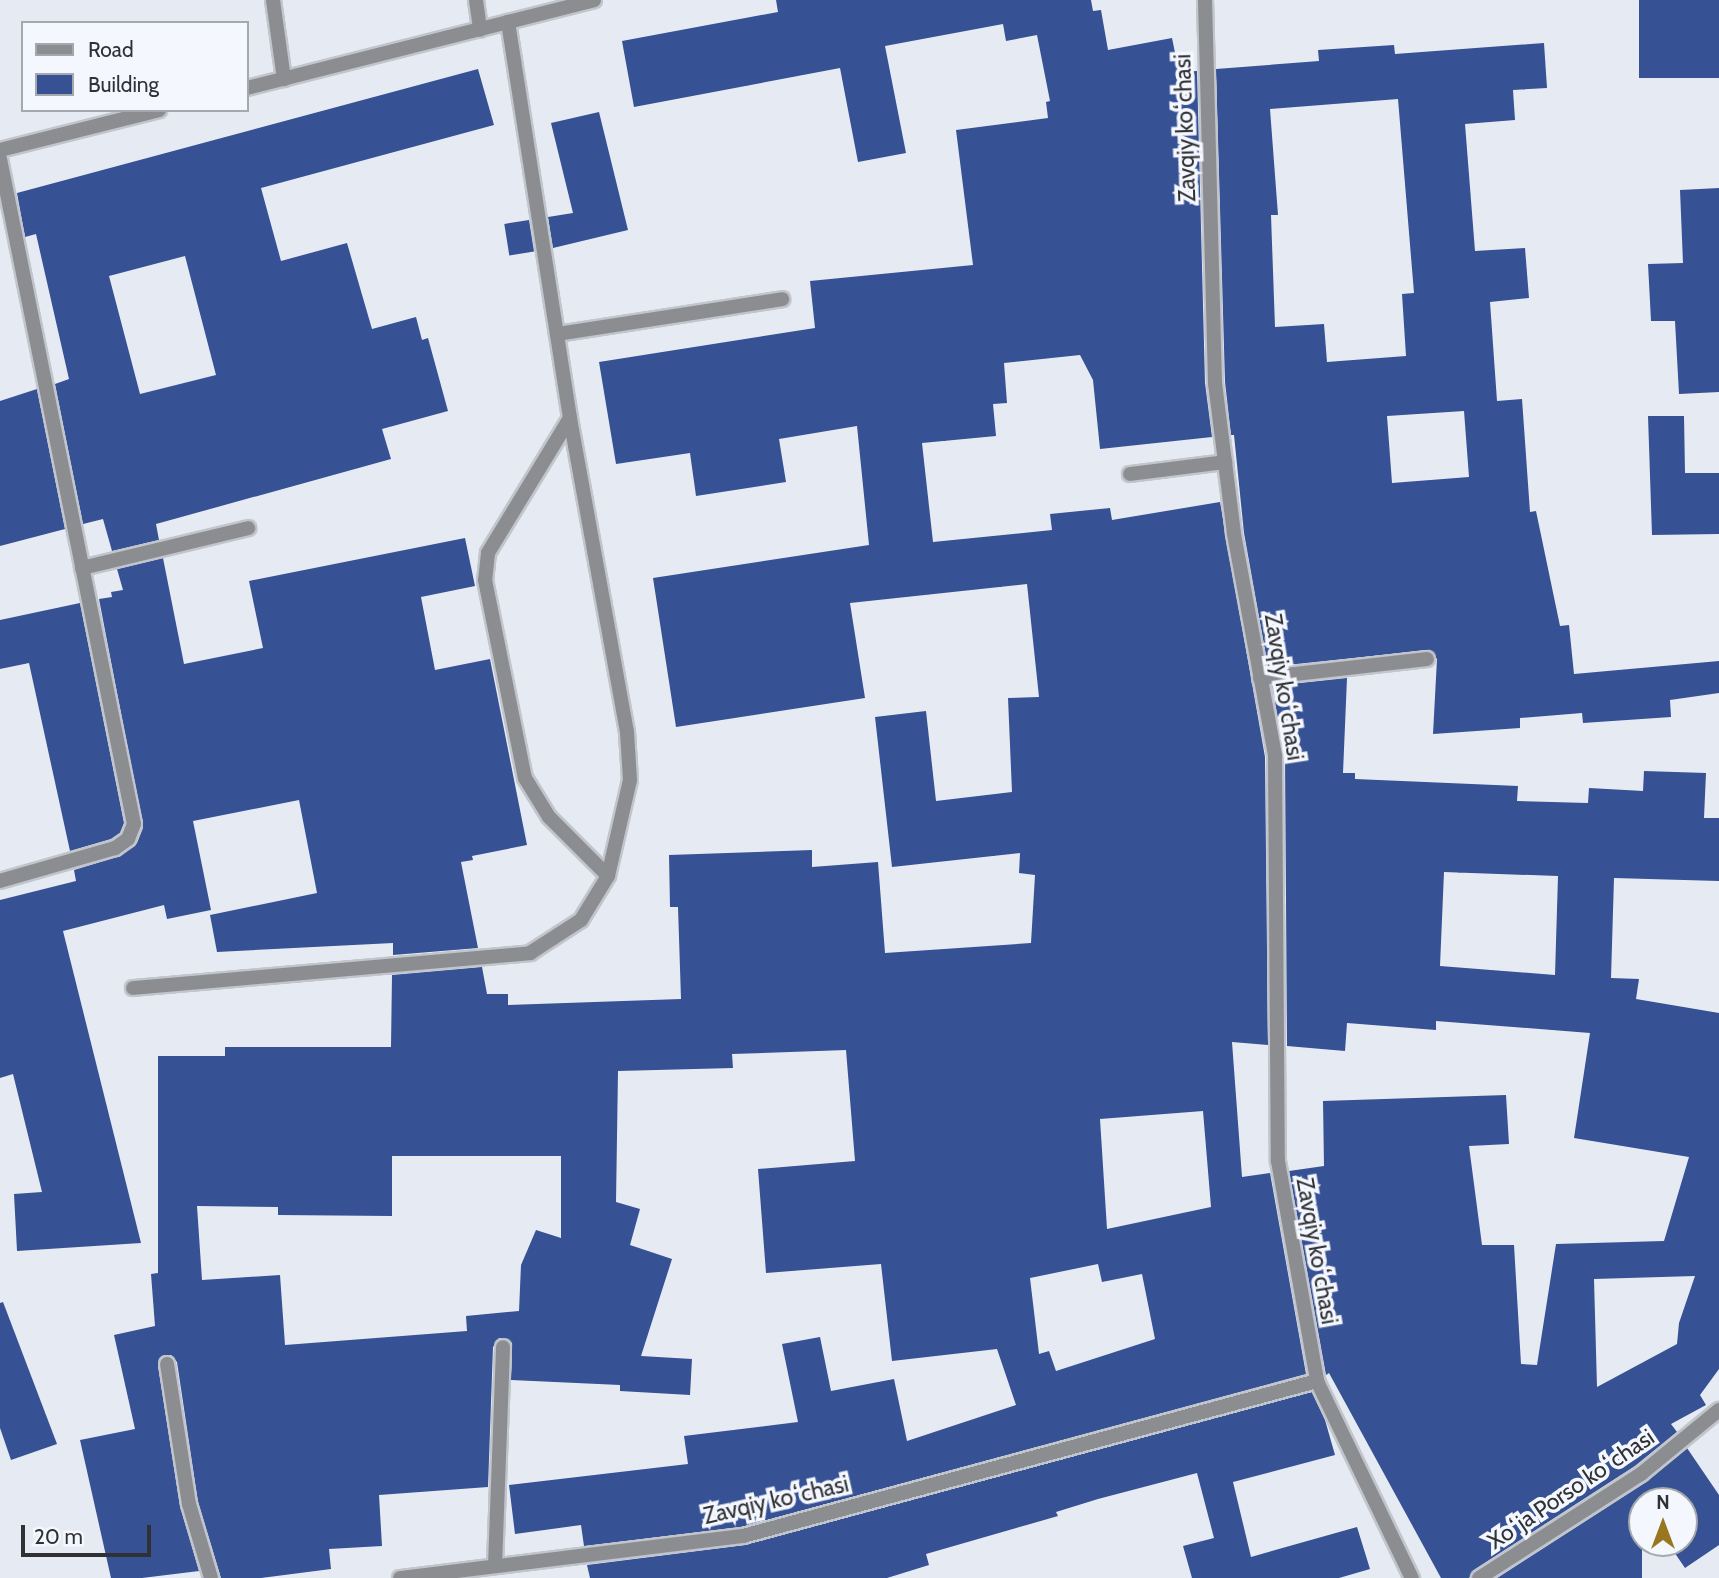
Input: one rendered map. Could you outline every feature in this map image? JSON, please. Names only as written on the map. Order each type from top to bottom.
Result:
[{"type":"street","points":[[273,0],[284,79]]},
{"type":"street","points":[[476,0],[480,30]]},
{"type":"street","points":[[248,88],[594,0]]},
{"type":"street","name":"Zavqiy koʻchasi","points":[[1205,0],[1215,383],[1234,534],[1275,756],[1279,1161],[1317,1381],[1408,1577]]},
{"type":"street","points":[[132,988],[530,953],[581,920],[608,876],[631,780],[627,732],[570,418],[508,22]]},
{"type":"street","points":[[0,150],[151,112]]},
{"type":"street","points":[[0,159],[134,824],[128,839],[114,848],[0,881]]},
{"type":"street","points":[[557,334],[782,299]]},
{"type":"street","points":[[570,418],[488,553],[485,580],[525,778],[549,817],[608,876]]},
{"type":"street","points":[[1130,474],[1225,462]]},
{"type":"street","points":[[82,568],[248,528]]},
{"type":"street","points":[[1261,678],[1427,659]]},
{"type":"street","points":[[495,1566],[503,1347]]},
{"type":"street","points":[[167,1364],[189,1504],[211,1578]]},
{"type":"street","name":"Zavqiy koʻchasi","points":[[400,1578],[743,1536],[1317,1381]]},
{"type":"street","name":"Xoʻja Porso koʻchasi","points":[[1479,1578],[1641,1474],[1719,1410]]},
{"type":"building","points":[[776,0],[1091,0],[1093,11],[1101,10],[1108,50],[1172,38],[1179,72],[1197,71],[1205,383],[1212,437],[1100,449],[1093,380],[1080,355],[1004,363],[1007,403],[993,404],[996,436],[922,443],[933,542],[1052,530],[1050,514],[1110,508],[1112,520],[1220,502],[1265,757],[1268,1045],[1232,1042],[1242,1177],[1270,1173],[1306,1374],[741,1527],[584,1546],[581,1525],[515,1534],[509,1485],[688,1464],[684,1436],[798,1422],[782,1344],[820,1337],[831,1391],[894,1379],[907,1441],[1016,1405],[997,1349],[892,1361],[881,1264],[766,1273],[758,1169],[855,1161],[846,1050],[732,1054],[733,1068],[618,1071],[616,1202],[640,1209],[630,1245],[672,1259],[641,1356],[692,1359],[690,1395],[620,1391],[620,1385],[511,1380],[512,1343],[499,1338],[493,1347],[488,1487],[379,1495],[382,1546],[329,1549],[331,1569],[261,1578],[221,1578],[198,1502],[177,1362],[171,1355],[165,1355],[158,1365],[180,1506],[199,1571],[142,1578],[111,1578],[80,1440],[135,1429],[114,1335],[155,1326],[151,1274],[158,1273],[158,1056],[225,1056],[225,1047],[391,1047],[392,975],[482,967],[487,994],[508,994],[508,1005],[681,999],[678,907],[670,907],[669,855],[812,850],[812,867],[878,862],[885,953],[1031,943],[1035,875],[1019,873],[1020,853],[892,867],[875,717],[926,711],[936,801],[1012,792],[1008,698],[1039,697],[1027,584],[850,603],[865,698],[676,727],[653,578],[869,545],[857,426],[779,439],[786,482],[696,496],[690,453],[616,464],[599,362],[815,328],[810,281],[973,265],[956,130],[1048,118],[1046,102],[1050,101],[1037,35],[1006,41],[1003,24],[885,46],[906,153],[858,162],[840,68],[634,107],[622,41],[778,12]],"holes":[[[1203,1111],[1211,1207],[1107,1229],[1100,1119]],[[392,1156],[561,1156],[561,1238],[536,1230],[521,1265],[519,1311],[466,1316],[467,1331],[285,1345],[280,1275],[202,1280],[197,1206],[278,1207],[278,1215],[392,1216]],[[1098,1264],[1102,1282],[1142,1274],[1155,1339],[1056,1371],[1049,1351],[1039,1354],[1030,1278]]]},
{"type":"building","points":[[1639,0],[1719,0],[1719,78],[1639,78]]},
{"type":"building","points":[[1544,43],[1547,88],[1513,90],[1515,120],[1465,124],[1475,251],[1525,248],[1529,298],[1490,302],[1497,401],[1522,399],[1530,512],[1536,511],[1560,626],[1569,625],[1574,674],[1719,661],[1719,693],[1670,700],[1671,717],[1583,723],[1582,713],[1520,718],[1520,728],[1433,734],[1437,659],[1430,650],[1268,667],[1244,533],[1234,435],[1231,435],[1225,382],[1216,69],[1319,61],[1318,50],[1394,45],[1395,54]],"holes":[[[1398,99],[1414,293],[1402,294],[1406,356],[1327,362],[1324,324],[1275,327],[1271,215],[1278,215],[1270,109]],[[1464,411],[1469,477],[1392,483],[1387,416]]]},
{"type":"building","points":[[478,69],[494,125],[261,188],[281,261],[347,243],[372,329],[416,317],[422,340],[428,338],[448,411],[382,429],[391,459],[156,524],[159,540],[112,551],[103,519],[83,524],[55,384],[69,379],[36,234],[25,237],[17,193]],"holes":[[[185,256],[216,375],[140,394],[109,276]]]},
{"type":"building","points":[[599,112],[628,230],[553,248],[548,217],[573,213],[551,123]]},
{"type":"building","points":[[1719,188],[1719,392],[1679,394],[1675,321],[1651,321],[1648,264],[1683,263],[1680,190]]},
{"type":"building","points":[[529,220],[534,252],[509,256],[504,224]]},
{"type":"building","points":[[37,389],[65,529],[0,546],[0,401]]},
{"type":"building","points":[[1648,416],[1684,416],[1685,473],[1719,473],[1719,534],[1652,535]]},
{"type":"building","points":[[465,538],[475,586],[421,597],[435,670],[490,659],[527,845],[472,856],[473,860],[461,862],[478,948],[393,955],[393,943],[217,952],[210,915],[317,893],[299,800],[193,821],[211,910],[167,919],[164,905],[63,931],[141,1243],[17,1251],[14,1194],[42,1192],[13,1074],[0,1078],[0,900],[76,881],[74,870],[120,856],[137,843],[143,828],[99,599],[112,597],[111,592],[123,590],[117,569],[163,558],[184,664],[263,648],[249,581]]},
{"type":"building","points":[[80,603],[124,823],[120,833],[111,839],[70,851],[29,663],[0,669],[0,620]]},
{"type":"building","points":[[1347,678],[1343,773],[1355,773],[1355,779],[1518,786],[1517,801],[1588,803],[1589,788],[1643,791],[1644,771],[1706,773],[1704,818],[1719,818],[1719,881],[1614,878],[1611,978],[1639,979],[1636,999],[1719,1013],[1719,1369],[1700,1395],[1706,1405],[1671,1424],[1677,1432],[1635,1466],[1474,1570],[1469,1578],[1441,1578],[1329,1373],[1326,1375],[1289,1171],[1324,1166],[1323,1101],[1506,1095],[1509,1144],[1469,1146],[1482,1245],[1514,1245],[1521,1364],[1537,1365],[1556,1244],[1664,1241],[1689,1157],[1574,1138],[1590,1033],[1436,1021],[1436,1030],[1347,1023],[1345,1051],[1287,1046],[1285,756],[1272,686]],"holes":[[[1444,872],[1558,876],[1555,975],[1440,966]],[[1695,1276],[1679,1323],[1677,1344],[1597,1387],[1594,1279]]]},
{"type":"building","points":[[3,1302],[57,1444],[11,1460],[0,1428],[0,1303]]},
{"type":"building","points":[[1312,1392],[1325,1420],[1335,1455],[1233,1482],[1251,1557],[1357,1527],[1370,1569],[1339,1578],[1192,1578],[1183,1546],[1214,1538],[1197,1473],[1098,1499],[1056,1512],[1058,1516],[926,1554],[929,1565],[887,1578],[590,1578],[587,1565],[745,1545]]},
{"type":"building","points":[[1687,1448],[1719,1495],[1719,1545],[1685,1568],[1678,1557],[1698,1557],[1698,1487],[1638,1487]]},
{"type":"building","points":[[1628,1494],[1628,1557],[1642,1557],[1642,1578],[1497,1578]]}]
